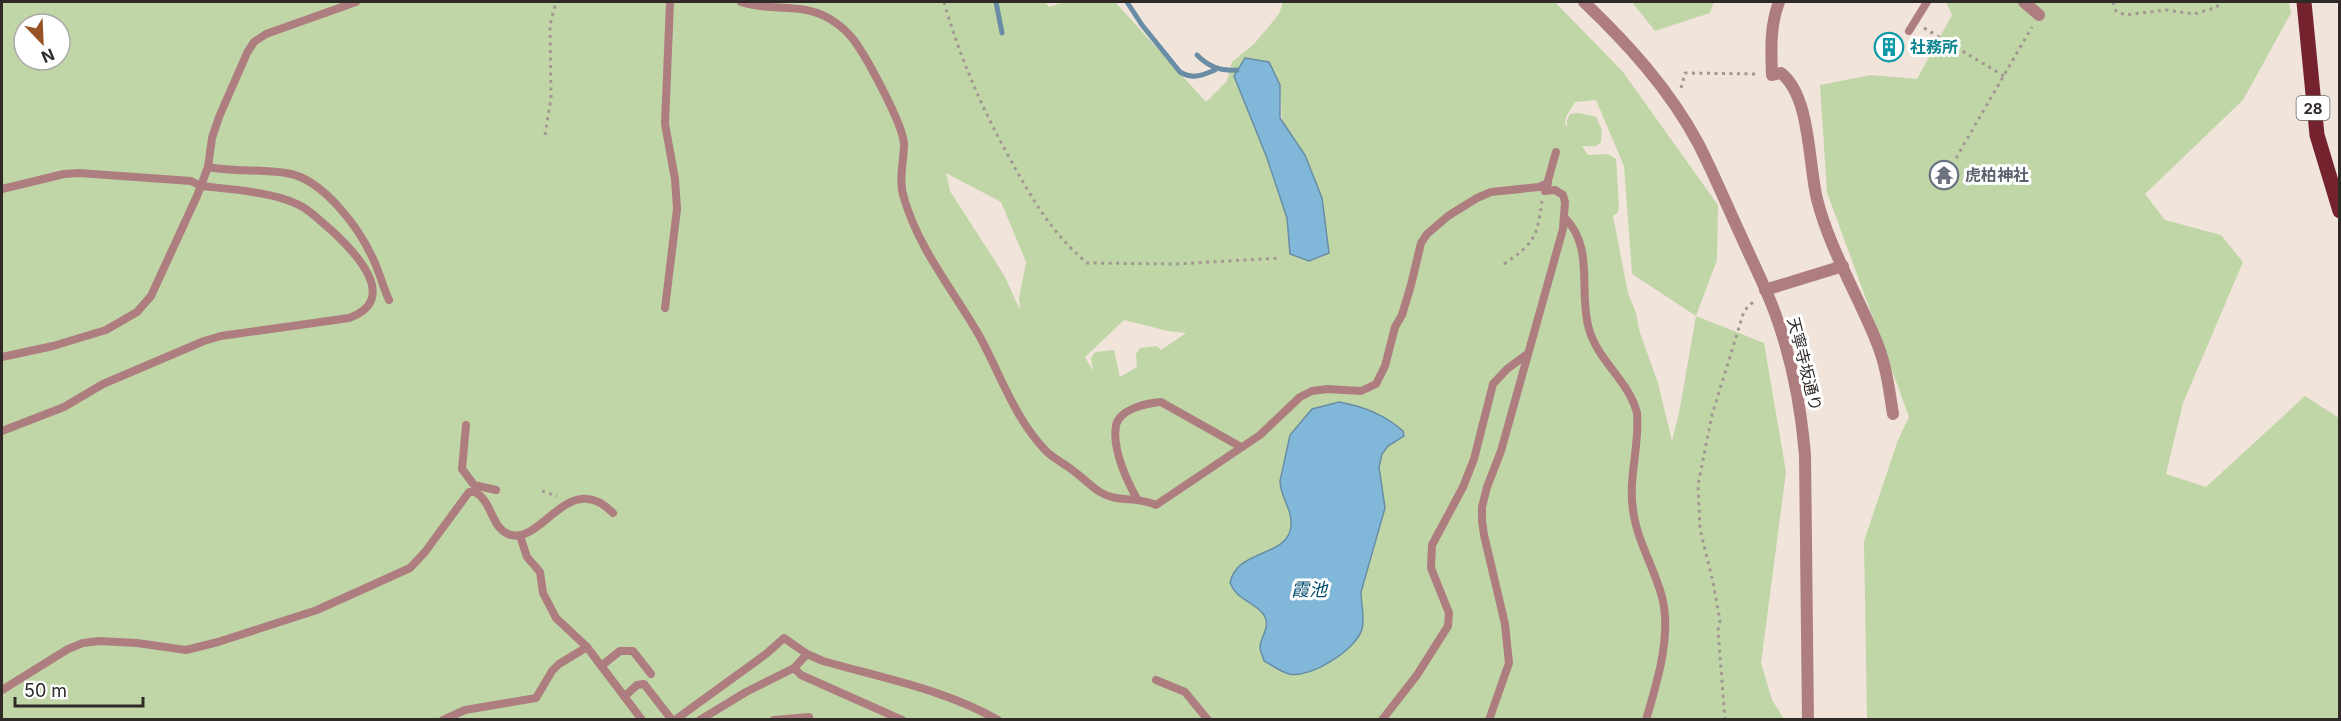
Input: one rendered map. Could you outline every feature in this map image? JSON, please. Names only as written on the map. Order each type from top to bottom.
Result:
[{"type":"main road","name":"28","points":[[2304,2],[2317,135],[2340,212]]},
{"type":"street","name":"天寧寺坂通り","points":[[1584,2],[1638,57],[1676,108],[1712,171],[1775,312],[1787,349],[1801,414],[1805,455],[1808,720]]},
{"type":"street","points":[[1779,2],[1770,38],[1772,75],[1781,73],[1791,81],[1802,111],[1817,199],[1843,266],[1876,340],[1886,370],[1893,414]]},
{"type":"street","points":[[2024,2],[2039,15]]},
{"type":"street","points":[[1765,290],[1843,266]]},
{"type":"lane","points":[[2,357],[86,337],[106,330],[137,312],[151,296],[163,275],[208,167],[212,138],[219,117],[254,42],[266,34],[356,2]]},
{"type":"lane","points":[[665,308],[677,209],[675,179],[665,124],[670,2]]},
{"type":"lane","points":[[741,2],[814,10],[838,24],[852,38],[873,74],[902,134],[904,145],[901,182],[903,197],[925,248],[991,358],[1013,406],[1047,452],[1109,497],[1137,499],[1156,505],[1271,426],[1300,397],[1312,391],[1328,389],[1361,391],[1376,384],[1385,366],[1395,327],[1402,315],[1412,285],[1421,243],[1435,226],[1477,198],[1491,192],[1546,187],[1563,195],[1564,218],[1553,269],[1526,355],[1501,451],[1482,507],[1484,535],[1497,584],[1509,645],[1509,663],[1489,720]]},
{"type":"lane","points":[[1909,31],[1927,2]]},
{"type":"lane","points":[[1546,187],[1556,152]]},
{"type":"lane","points":[[208,167],[232,171],[287,173],[305,179],[315,186],[335,203],[364,242],[389,300]]},
{"type":"lane","points":[[2,189],[79,172],[191,181],[201,186],[282,198],[298,204],[311,213],[353,250],[361,260],[372,286],[373,297],[368,307],[350,318],[221,336],[204,341],[103,384],[64,407],[2,431]]},
{"type":"lane","points":[[1564,218],[1574,231],[1582,252],[1585,308],[1589,332],[1605,362],[1632,399],[1637,413],[1632,507],[1639,538],[1663,599],[1665,625],[1657,677],[1646,720]]},
{"type":"lane","points":[[1382,720],[1417,675],[1448,626],[1449,613],[1431,568],[1432,545],[1463,487],[1474,459],[1493,384],[1507,369],[1526,355]]},
{"type":"lane","points":[[1137,499],[1124,473],[1119,454],[1116,424],[1123,415],[1149,403],[1161,402],[1241,447]]},
{"type":"lane","points":[[466,425],[462,469],[474,485],[496,490]]},
{"type":"lane","points":[[2,690],[68,649],[83,643],[128,642],[186,650],[317,610],[410,567],[425,552],[468,492],[468,478]]},
{"type":"lane","points":[[468,492],[475,492],[483,498],[502,530],[509,535],[520,536],[573,501],[594,500],[605,505],[613,513]]},
{"type":"lane","points":[[520,536],[527,557],[540,572],[543,593],[555,618],[587,647],[642,720]]},
{"type":"lane","points":[[625,696],[637,685],[644,684],[658,697],[674,720],[766,654],[784,638],[807,654],[823,661],[935,692],[978,708],[998,720]]},
{"type":"lane","points":[[443,720],[465,710],[536,698],[552,670],[587,647]]},
{"type":"lane","points":[[602,666],[620,651],[633,651],[651,674]]},
{"type":"lane","points":[[700,720],[746,692],[794,668],[807,654]]},
{"type":"lane","points":[[794,668],[801,675],[902,720]]},
{"type":"lane","points":[[1156,680],[1185,692],[1208,720]]},
{"type":"lane","points":[[774,720],[809,717]]},
{"type":"path","points":[[545,135],[551,98],[550,25],[556,2]]},
{"type":"path","points":[[944,2],[966,73],[1009,157],[1051,228],[1087,263],[1176,264],[1280,258]]},
{"type":"path","points":[[2113,2],[2116,10],[2124,15],[2166,10],[2194,15],[2217,7],[2219,2]]},
{"type":"path","points":[[1956,158],[2039,15]]},
{"type":"path","points":[[1914,22],[2004,76]]},
{"type":"path","points":[[1676,108],[1685,73],[1772,75]]},
{"type":"path","points":[[1504,264],[1527,247],[1536,233],[1546,187]]},
{"type":"path","points":[[1725,720],[1718,630],[1720,621],[1700,529],[1698,485],[1712,416],[1744,310],[1765,290]]},
{"type":"green space","points":[[2,2],[1045,2],[1049,7],[1064,2],[1115,2],[1206,102],[1227,81],[1232,62],[1254,44],[1279,14],[1283,2],[1555,2],[1623,72],[1718,205],[1717,260],[1696,316],[1764,343],[1786,472],[1761,663],[1772,700],[1784,719],[2,719]],"holes":[[[1245,58],[1280,85],[1290,254],[1287,218],[1267,158],[1234,76]],[[1596,100],[1624,166],[1632,274],[1696,316],[1672,441],[1658,383],[1628,293],[1613,216],[1618,212],[1619,207],[1616,159],[1608,154],[1588,155],[1582,146],[1596,146],[1601,142],[1602,130],[1596,117],[1578,113],[1570,114],[1567,126],[1565,125],[1566,117],[1575,102]],[[946,173],[1001,202],[1026,262],[1019,298],[1020,310],[1004,275],[950,191]],[[1124,320],[1186,333],[1161,350],[1157,346],[1140,348],[1136,354],[1137,367],[1120,377],[1114,350],[1095,352],[1091,358],[1093,371],[1085,357]]]},
{"type":"green space","points":[[1632,2],[1714,2],[1710,13],[1655,31]]},
{"type":"green space","points":[[1946,2],[2289,2],[2291,13],[2243,100],[2145,194],[2165,220],[2221,235],[2243,262],[2183,403],[2166,474],[2206,487],[2305,396],[2339,418],[2339,719],[1867,719],[1864,541],[1898,440],[1909,417],[1827,192],[1820,85],[1871,75],[1917,79],[1952,15]]},
{"type":"water","points":[[1245,58],[1269,62],[1280,85],[1280,118],[1305,155],[1322,198],[1329,253],[1309,261],[1290,254],[1287,218],[1267,158],[1234,76]]},
{"type":"water","name":"霞池","points":[[1339,402],[1381,416],[1403,431],[1404,436],[1388,446],[1382,454],[1379,467],[1385,508],[1361,592],[1362,629],[1351,645],[1332,661],[1309,672],[1289,674],[1264,661],[1260,647],[1266,628],[1264,615],[1237,594],[1230,583],[1242,564],[1272,549],[1288,536],[1291,520],[1280,481],[1290,435],[1312,409]]},
{"type":"waterway","points":[[996,2],[1002,33]]},
{"type":"waterway","points":[[1127,2],[1142,25],[1180,72],[1194,76],[1215,70]]},
{"type":"waterway","points":[[1197,55],[1215,67],[1237,70]]},
{"type":"place","name":"社務所","points":[[1889,47]]},
{"type":"place","name":"虎柏神社","points":[[1944,175]]}]
